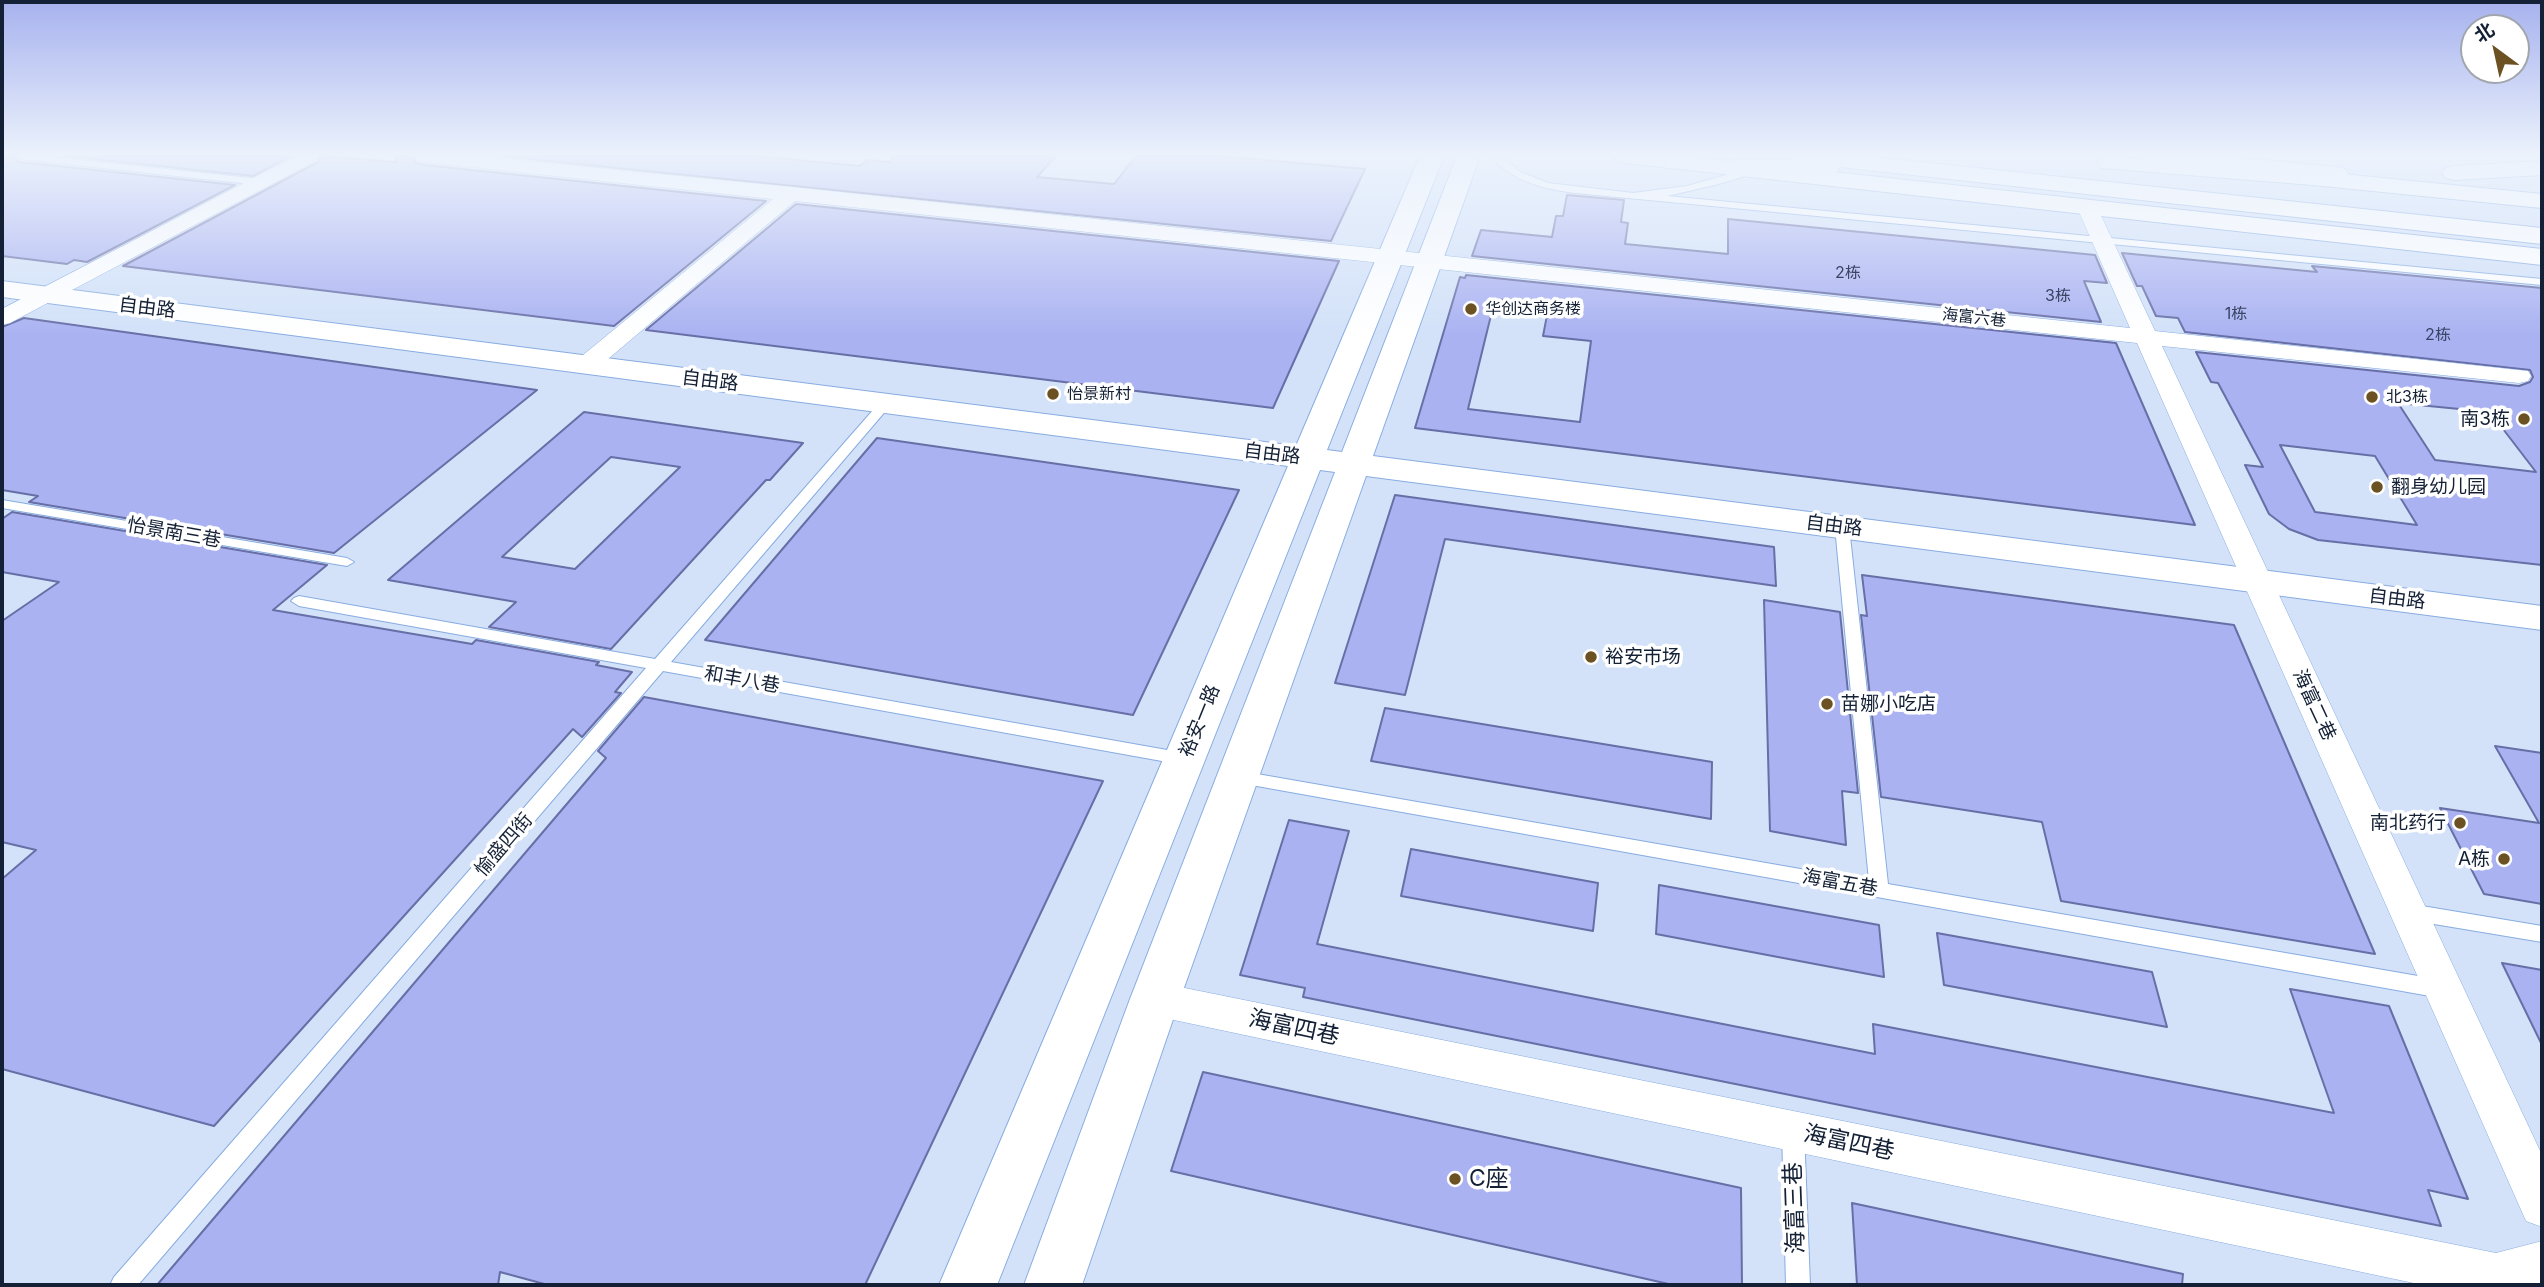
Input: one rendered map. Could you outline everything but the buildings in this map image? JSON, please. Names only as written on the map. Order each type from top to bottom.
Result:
[{"type":"main road","name":"裕安一路","points":[[1054,1285],[1155,999],[1354,464],[1419,216]]},
{"type":"main road","name":"裕安一路","points":[[968,1285],[1308,458],[1410,258],[1434,216]]},
{"type":"main road","points":[[2183,216],[2542,257]]},
{"type":"main road","points":[[2358,216],[2542,236]]},
{"type":"main road","points":[[2438,225],[2542,244]]},
{"type":"main road","name":"自由路","points":[[2,289],[2542,618]]},
{"type":"street","points":[[2,318],[195,216]]},
{"type":"street","points":[[586,365],[765,216]]},
{"type":"street","name":"海富六巷","points":[[1005,216],[2519,376]]},
{"type":"street","name":"海富二巷","points":[[2091,216],[2542,1205]]},
{"type":"street","name":"海富四巷","points":[[1155,999],[2496,1277],[2542,1265]]},
{"type":"lane","points":[[1850,216],[2542,282]]},
{"type":"lane","name":"愉盛四街","points":[[122,1285],[885,404]]},
{"type":"lane","name":"怡景南三巷","points":[[2,504],[346,562]]},
{"type":"lane","points":[[1842,527],[1879,889]]},
{"type":"lane","name":"和丰八巷","points":[[299,601],[1184,759]]},
{"type":"lane","name":"海富五巷","points":[[1237,776],[2444,989]]},
{"type":"lane","points":[[2408,911],[2542,934]]},
{"type":"lane","name":"海富三巷","points":[[1793,1131],[1798,1285]]},
{"type":"place","name":"华创达商务楼","points":[[1471,309]]},
{"type":"place","name":"怡景新村","points":[[1053,394]]},
{"type":"place","name":"北3栋","points":[[2372,397]]},
{"type":"place","name":"南3栋","points":[[2524,419]]},
{"type":"place","name":"翻身幼儿园","points":[[2377,487]]},
{"type":"place","name":"裕安市场","points":[[1591,657]]},
{"type":"place","name":"苗娜小吃店","points":[[1827,704]]},
{"type":"place","name":"南北药行","points":[[2460,823]]},
{"type":"place","name":"A栋","points":[[2504,859]]},
{"type":"place","name":"C座","points":[[1455,1179]]}]
